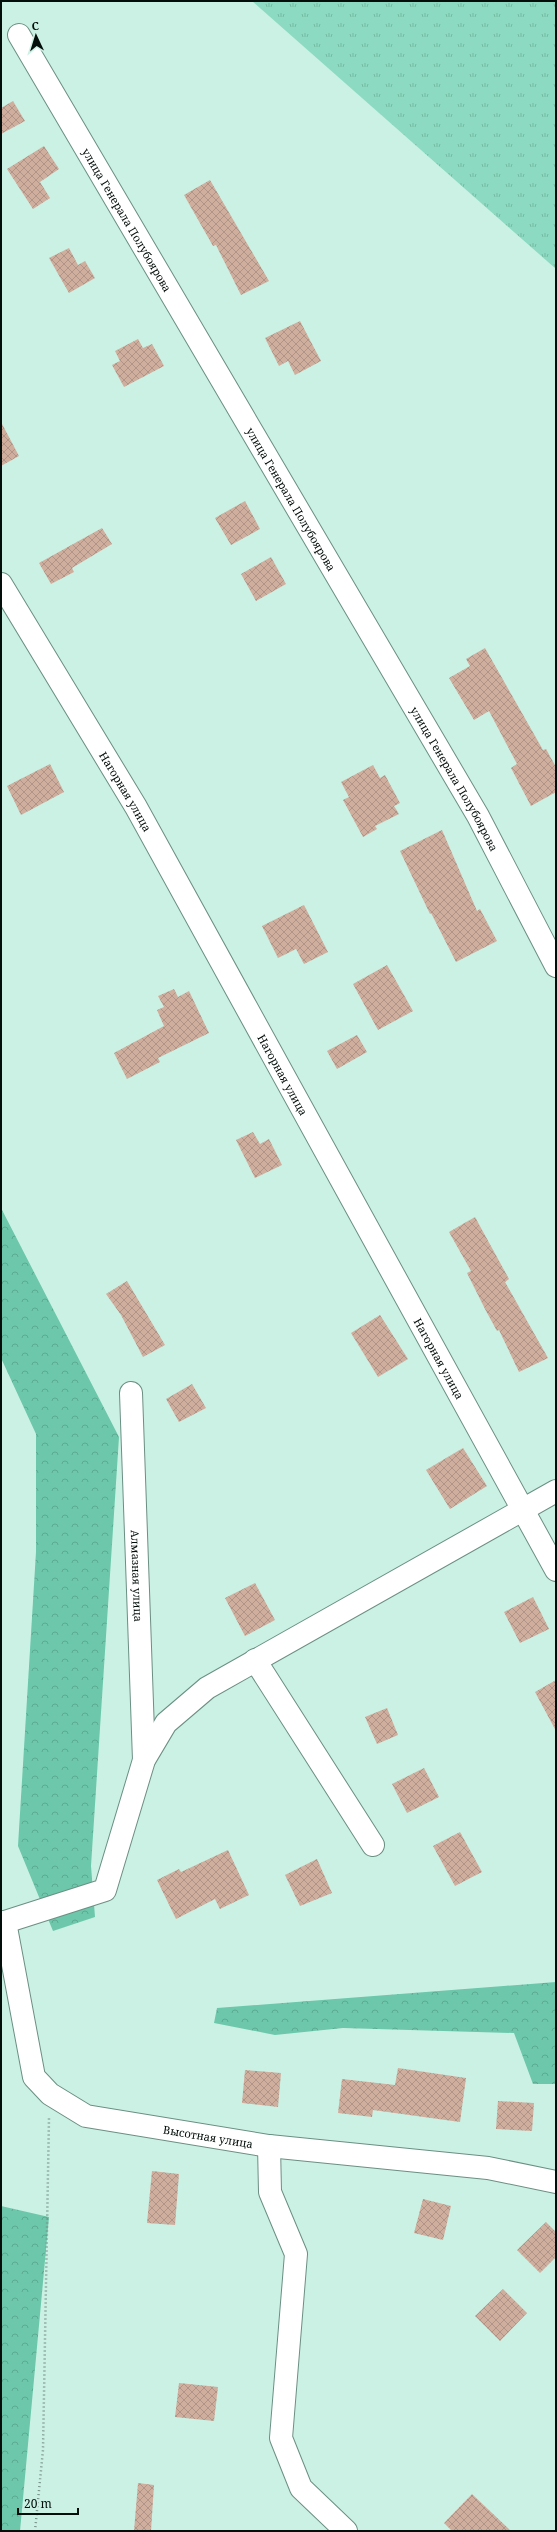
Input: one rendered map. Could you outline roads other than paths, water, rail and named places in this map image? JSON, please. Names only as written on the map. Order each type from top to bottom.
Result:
[{"type":"street","name":"улица Генерала Полубоярова","points":[[19,35],[478,816],[556,966]]},
{"type":"street","name":"Нагорная улица","points":[[1,584],[136,807],[556,1570]]},
{"type":"street","name":"Алмазная улица","points":[[131,1393],[144,1760]]},
{"type":"street","points":[[3,1922],[105,1890],[144,1760],[166,1723],[207,1688],[556,1491]]},
{"type":"street","points":[[255,1660],[373,1845]]},
{"type":"street","name":"Высотная улица","points":[[3,1922],[34,2077],[50,2094],[86,2116],[269,2146],[488,2168],[556,2182]]},
{"type":"street","points":[[269,2146],[270,2192],[296,2254],[280,2438],[301,2488],[346,2531]]}]
